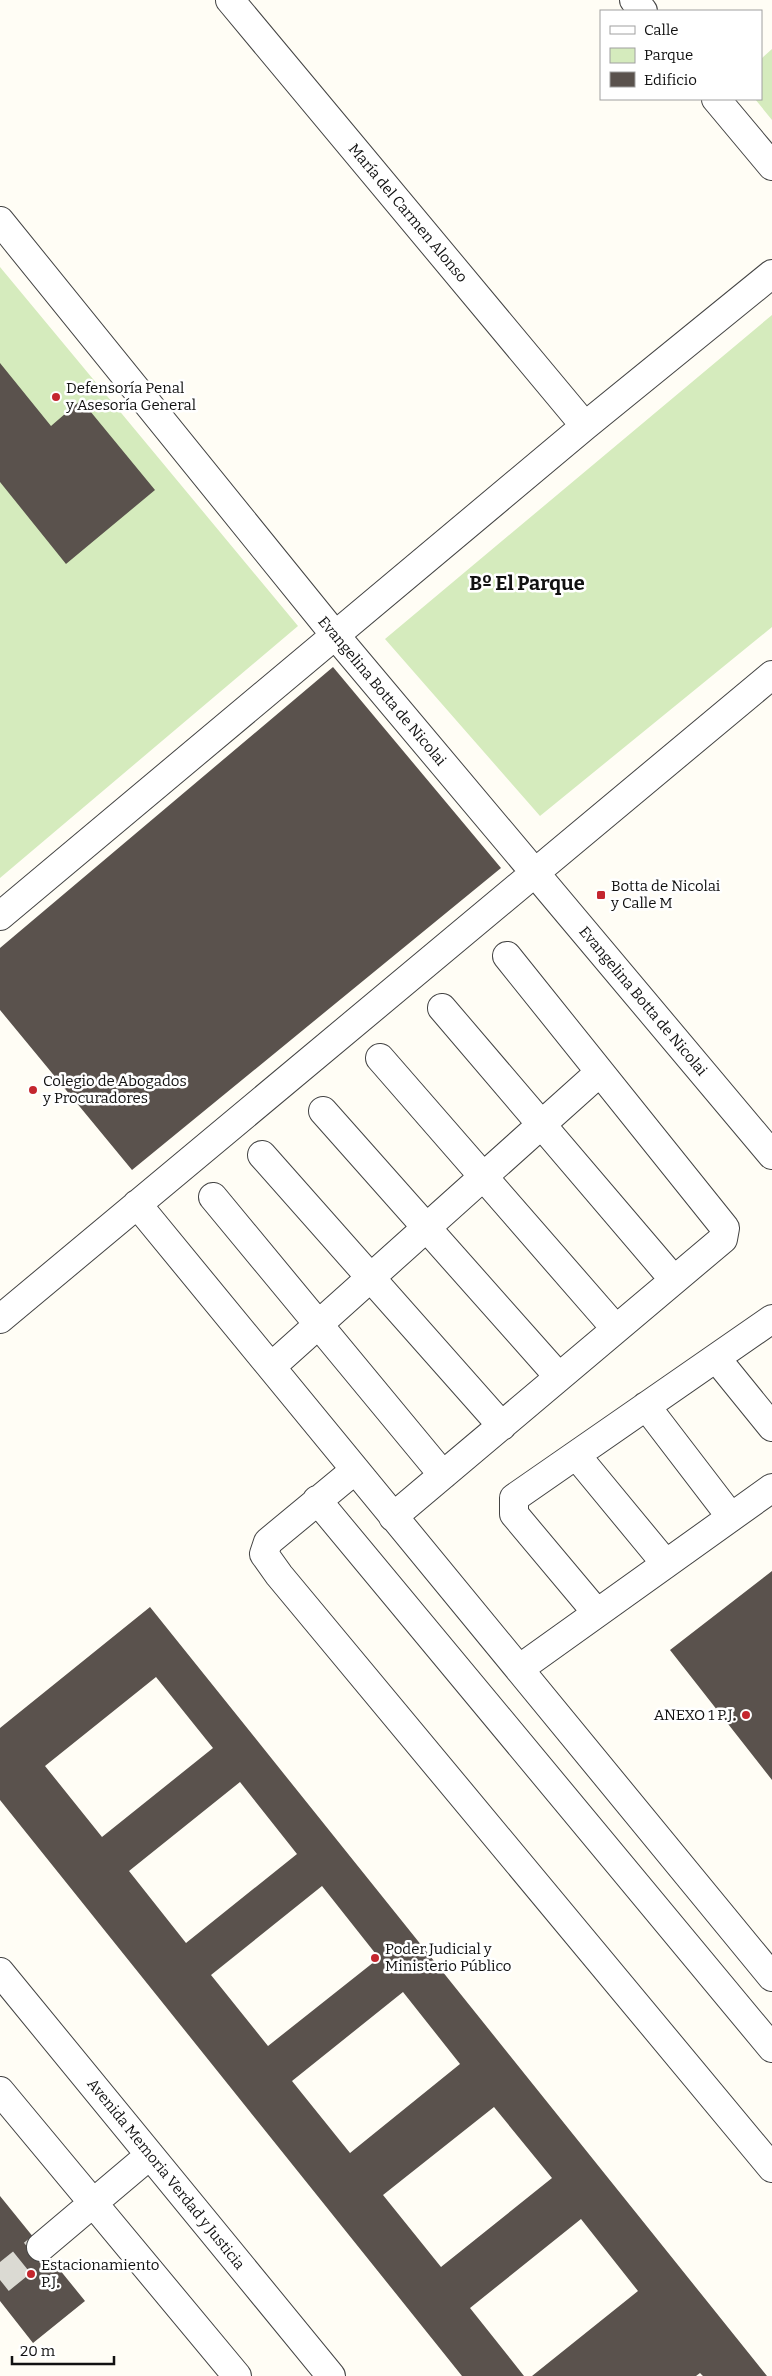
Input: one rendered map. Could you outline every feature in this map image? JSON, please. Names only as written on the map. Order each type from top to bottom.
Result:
[{"type":"street","points":[[634,0],[643,10]]},
{"type":"street","name":"María del Carmen Alonso","points":[[232,1],[585,426]]},
{"type":"street","points":[[717,100],[772,166]]},
{"type":"street","name":"Evangelina Botta de Nicolai","points":[[0,221],[335,635],[772,1155]]},
{"type":"street","points":[[0,916],[585,426],[772,274]]},
{"type":"street","points":[[0,1319],[772,674]]},
{"type":"street","points":[[394,1517],[723,1239],[725,1228],[507,956]]},
{"type":"street","points":[[442,1008],[674,1280]]},
{"type":"street","points":[[380,1058],[616,1329]]},
{"type":"street","points":[[271,1367],[600,1072]]},
{"type":"street","points":[[323,1111],[558,1377]]},
{"type":"street","points":[[262,1155],[502,1426]]},
{"type":"street","points":[[214,1197],[443,1475]]},
{"type":"street","points":[[137,1204],[772,1977]]},
{"type":"street","points":[[597,1613],[514,1514],[514,1498],[772,1319]]},
{"type":"street","points":[[716,1358],[772,1427]]},
{"type":"street","points":[[646,1406],[731,1518]]},
{"type":"street","points":[[576,1455],[666,1564]]},
{"type":"street","points":[[355,1470],[268,1542],[264,1554],[772,2168]]},
{"type":"street","points":[[519,1669],[772,1488]]},
{"type":"street","points":[[317,1500],[772,2048]]},
{"type":"street","name":"Avenida Memoria Verdad y Justicia","points":[[0,1972],[331,2376]]},
{"type":"street","points":[[0,2091],[92,2204],[237,2376]]},
{"type":"street","points":[[41,2247],[150,2155]]},
{"type":"green space","points":[[772,49],[772,120],[756,100],[762,100],[762,58]]},
{"type":"green space","name":"Defensoría Penal y Asesoría General","points":[[0,267],[298,626],[0,878]]},
{"type":"green space","points":[[772,315],[772,627],[540,816],[385,639]]},
{"type":"building","points":[[0,363],[51,426],[81,400],[155,490],[66,564],[0,482]]},
{"type":"building","points":[[333,667],[501,868],[132,1170],[0,1010],[0,948]]},
{"type":"building","name":"ANEXO 1 P.J.","points":[[772,1571],[772,1780],[670,1650]]},
{"type":"building","points":[[150,1607],[767,2376],[703,2376],[700,2373],[696,2376],[532,2376],[638,2291],[581,2219],[470,2308],[524,2376],[462,2376],[0,1800],[0,1728]],"holes":[[[156,1677],[213,1748],[102,1837],[45,1766]],[[240,1782],[297,1854],[186,1943],[129,1871]],[[322,1886],[379,1958],[268,2046],[211,1975]],[[403,1992],[460,2064],[350,2153],[292,2081]],[[494,2107],[552,2178],[441,2267],[383,2195]]]},
{"type":"building","name":"Estacionamiento P.J.","points":[[0,2196],[85,2301],[33,2343],[0,2301]]},
{"type":"tunnel","points":[[0,2280],[41,2247]]},
{"type":"place","name":"Defensoría Penal y Asesoría General","points":[[56,397]]},
{"type":"place","name":"Botta de Nicolai y Calle M","points":[[601,895]]},
{"type":"place","name":"Colegio de Abogados y Procuradores","points":[[33,1090]]},
{"type":"place","name":"ANEXO 1 P.J.","points":[[746,1715]]},
{"type":"place","name":"Poder Judicial y Ministerio Público","points":[[375,1958]]},
{"type":"place","name":"Estacionamiento P.J.","points":[[31,2274]]},
{"type":"district","name":"Bº El Parque","points":[[527,583]]}]
